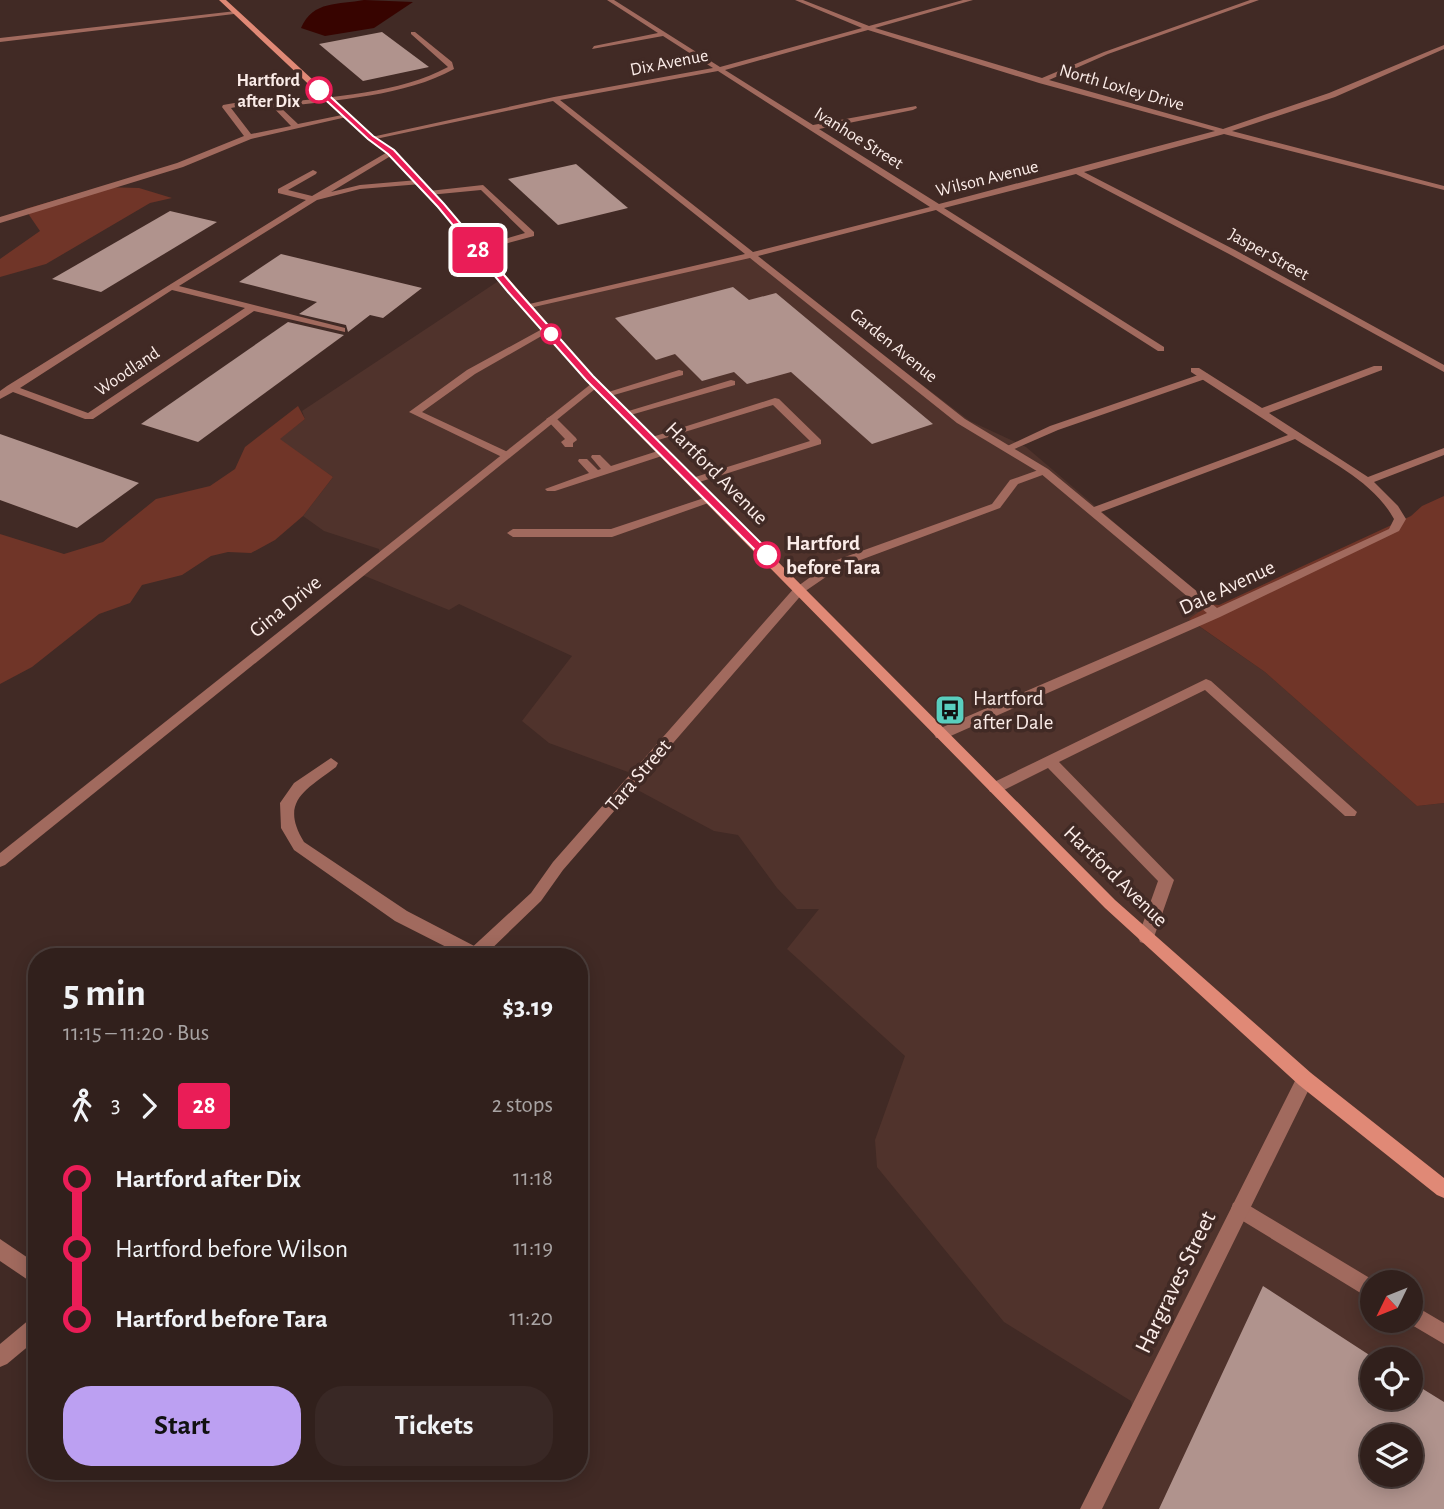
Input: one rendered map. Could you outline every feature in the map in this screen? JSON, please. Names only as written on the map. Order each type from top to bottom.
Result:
[{"type":"main road","name":"Hartford Avenue","points":[[222,0],[371,138],[391,152],[596,383],[941,734],[1146,937],[1305,1079],[1444,1189]]},
{"type":"street","name":"Ivanhoe Street","points":[[610,0],[1161,349]]},
{"type":"street","name":"North Loxley Drive","points":[[797,0],[844,20],[1042,81],[1224,132],[1444,188]]},
{"type":"street","name":"Dix Avenue","points":[[371,138],[554,99],[719,69],[970,0]]},
{"type":"street","points":[[1042,81],[1106,53],[1255,0]]},
{"type":"street","points":[[0,40],[234,12]]},
{"type":"street","points":[[275,105],[329,99],[430,78],[452,68],[450,63],[413,33]]},
{"type":"street","points":[[594,48],[664,34]]},
{"type":"street","name":"Wilson Avenue","points":[[528,307],[753,255],[1224,132],[1332,95],[1444,47]]},
{"type":"street","name":"Garden Avenue","points":[[554,99],[961,421],[1044,471],[1216,614]]},
{"type":"street","points":[[249,137],[226,107],[269,100],[296,127]]},
{"type":"street","points":[[812,128],[913,107]]},
{"type":"street","points":[[0,220],[180,165],[249,137],[348,117]]},
{"type":"street","points":[[0,396],[391,152]]},
{"type":"street","name":"Jasper Street","points":[[1077,171],[1232,252],[1444,369]]},
{"type":"street","points":[[313,172],[281,191],[312,200],[360,187],[418,181]]},
{"type":"street","points":[[429,192],[483,187],[531,234],[478,250]]},
{"type":"street","points":[[172,287],[342,330]]},
{"type":"street","name":"Woodland","points":[[11,388],[89,417],[253,307]]},
{"type":"street","points":[[506,455],[414,412],[471,372],[547,330]]},
{"type":"street","points":[[1262,412],[1378,369]]},
{"type":"street","points":[[607,394],[679,373]]},
{"type":"street","points":[[1008,448],[1200,373],[1367,481],[1444,451]]},
{"type":"street","name":"Gina Drive","points":[[0,861],[596,383]]},
{"type":"street","points":[[627,413],[731,383]]},
{"type":"street","points":[[651,439],[775,401],[817,442],[693,481]]},
{"type":"street","points":[[551,419],[574,442]]},
{"type":"street","points":[[1094,511],[1297,435]]},
{"type":"street","points":[[551,489],[664,452]]},
{"type":"street","points":[[596,457],[609,470]]},
{"type":"street","points":[[583,461],[596,474]]},
{"type":"street","name":"Tara Street","points":[[482,948],[536,897],[558,866],[800,589],[835,565],[996,506],[1014,482],[1044,471]]},
{"type":"street","name":"Dale Avenue","points":[[941,734],[1216,614],[1393,531],[1400,519],[1394,508],[1367,481]]},
{"type":"street","points":[[513,533],[612,533],[710,499]]},
{"type":"street","points":[[995,788],[1206,684],[1350,812]]},
{"type":"street","points":[[1049,762],[1166,880],[1146,937]]},
{"type":"street","points":[[331,763],[299,787],[287,803],[288,828],[299,846],[401,916],[459,948]]},
{"type":"street","name":"Hargraves Street","points":[[1091,1509],[1305,1079]]},
{"type":"street","points":[[1240,1209],[1360,1283]]},
{"type":"street","points":[[0,1249],[28,1269]]},
{"type":"street","points":[[1423,1321],[1444,1334]]},
{"type":"street","points":[[0,1357],[28,1334]]},
{"type":"shaded area","points":[[364,0],[413,2],[374,28],[325,36],[301,28],[306,19],[320,8]]},
{"type":"shaded area","points":[[101,187],[139,188],[172,198],[150,203],[46,264],[0,277],[0,259],[40,231],[25,209]]},
{"type":"shaded area","points":[[752,256],[970,421],[1026,447],[1210,604],[1190,620],[1265,672],[1417,806],[1444,803],[1444,1509],[1088,1509],[1134,1417],[1131,1401],[1004,1322],[877,1167],[875,1140],[905,1056],[787,949],[819,909],[797,909],[777,888],[738,835],[714,831],[632,787],[628,772],[549,743],[522,721],[572,656],[459,604],[449,610],[360,574],[380,554],[379,549],[324,531],[303,516],[333,477],[279,439],[305,419],[302,411],[501,281],[531,306]]},
{"type":"shaded area","points":[[298,406],[305,419],[280,439],[333,477],[303,516],[275,540],[251,553],[228,552],[211,556],[182,575],[142,585],[130,603],[99,614],[32,667],[0,684],[0,534],[64,554],[103,542],[156,499],[210,486],[235,469],[245,447]]},
{"type":"shaded area","points":[[1444,496],[1444,803],[1417,806],[1265,672],[1189,619],[1210,604],[1219,605],[1411,516],[1422,506]]},
{"type":"building","points":[[382,32],[429,67],[363,81],[319,44]]},
{"type":"building","points":[[576,164],[628,208],[558,225],[508,179]]},
{"type":"building","points":[[170,211],[217,222],[101,292],[52,279]]},
{"type":"building","points":[[281,254],[422,288],[383,318],[370,315],[348,332],[346,325],[299,314],[317,302],[239,282]]},
{"type":"building","points":[[733,287],[749,300],[776,293],[933,424],[872,444],[791,372],[747,384],[734,372],[702,381],[675,354],[656,360],[615,318]]},
{"type":"building","points":[[288,322],[344,335],[198,442],[141,424]]},
{"type":"building","points":[[0,434],[139,483],[77,528],[0,500]]},
{"type":"building","points":[[1263,1286],[1360,1349],[1360,1410],[1423,1410],[1423,1389],[1444,1402],[1444,1509],[1159,1509]]},
{"type":"bus line","name":"28","points":[[319,90],[371,138],[391,152],[589,378],[767,555]]},
{"type":"place","name":"Hartford after Dix","points":[[319,90]]},
{"type":"place","name":"Hartford before Tara","points":[[767,555]]},
{"type":"place","name":"Hartford after Dale","points":[[950,710]]}]
